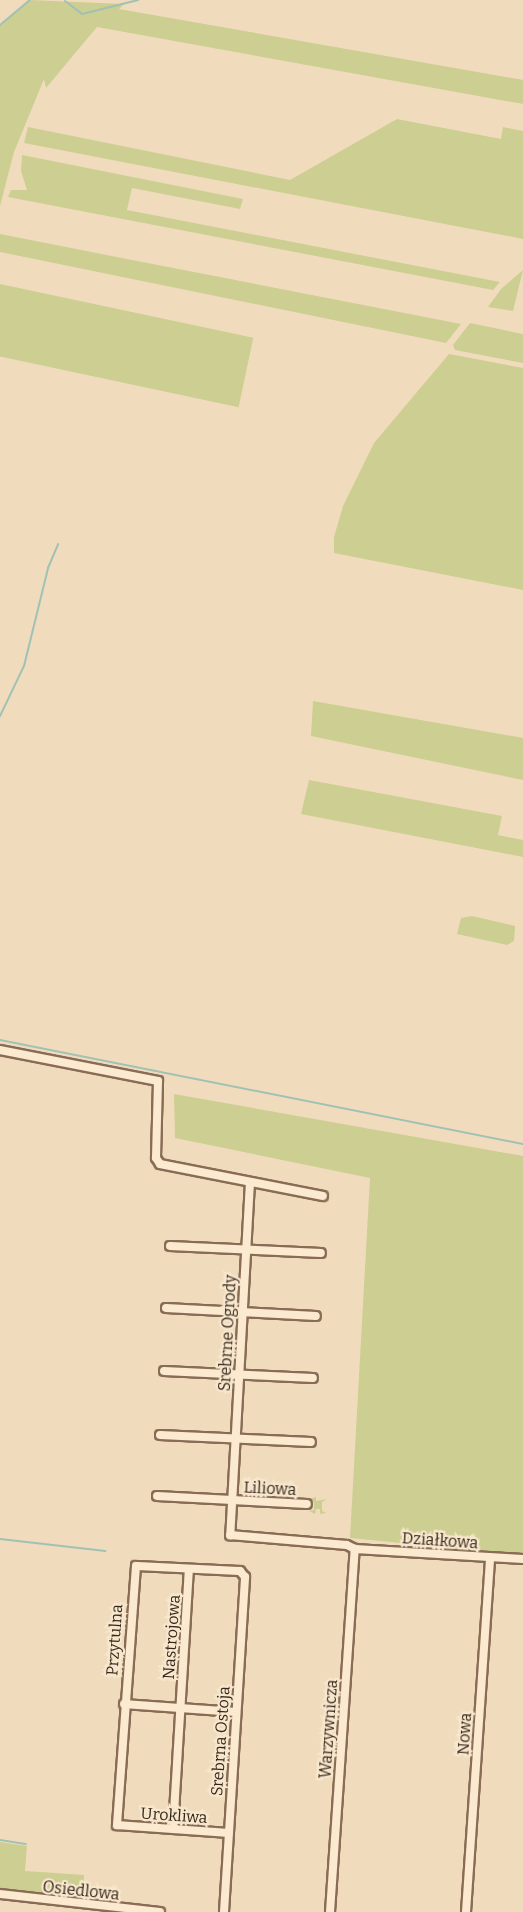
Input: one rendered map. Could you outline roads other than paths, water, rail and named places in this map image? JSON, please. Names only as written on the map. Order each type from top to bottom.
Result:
[{"type":"street","points":[[0,1050],[158,1081],[158,1162],[323,1196]]},
{"type":"street","name":"Srebrne Ogrody","points":[[250,1182],[235,1438],[232,1537],[347,1545],[355,1549]]},
{"type":"street","points":[[170,1245],[321,1253]]},
{"type":"street","points":[[166,1308],[316,1316]]},
{"type":"street","points":[[164,1371],[313,1378]]},
{"type":"street","points":[[160,1435],[311,1442]]},
{"type":"street","name":"Liliowa","points":[[157,1496],[307,1504]]},
{"type":"street","name":"Działkowa","points":[[355,1549],[523,1559]]},
{"type":"street","name":"Warzywnicza","points":[[330,1912],[355,1549]]},
{"type":"street","name":"Nowa","points":[[466,1912],[490,1558]]},
{"type":"street","name":"Przytulna","points":[[117,1825],[134,1567],[243,1572]]},
{"type":"street","name":"Nastrojowa","points":[[173,1829],[189,1569]]},
{"type":"street","name":"Srebrna Ostoja","points":[[224,1912],[243,1572]]},
{"type":"street","points":[[124,1704],[236,1712]]},
{"type":"street","name":"Urokliwa","points":[[117,1825],[229,1833]]},
{"type":"street","name":"Osiedlowa","points":[[0,1894],[160,1912]]},
{"type":"waterway","points":[[0,25],[30,0]]},
{"type":"waterway","points":[[65,1],[82,14],[138,0]]},
{"type":"waterway","points":[[0,716],[24,666],[48,568],[58,544]]},
{"type":"waterway","points":[[0,1040],[523,1144]]},
{"type":"waterway","points":[[0,1539],[105,1551]]},
{"type":"waterway","points":[[0,1840],[26,1844]]}]
